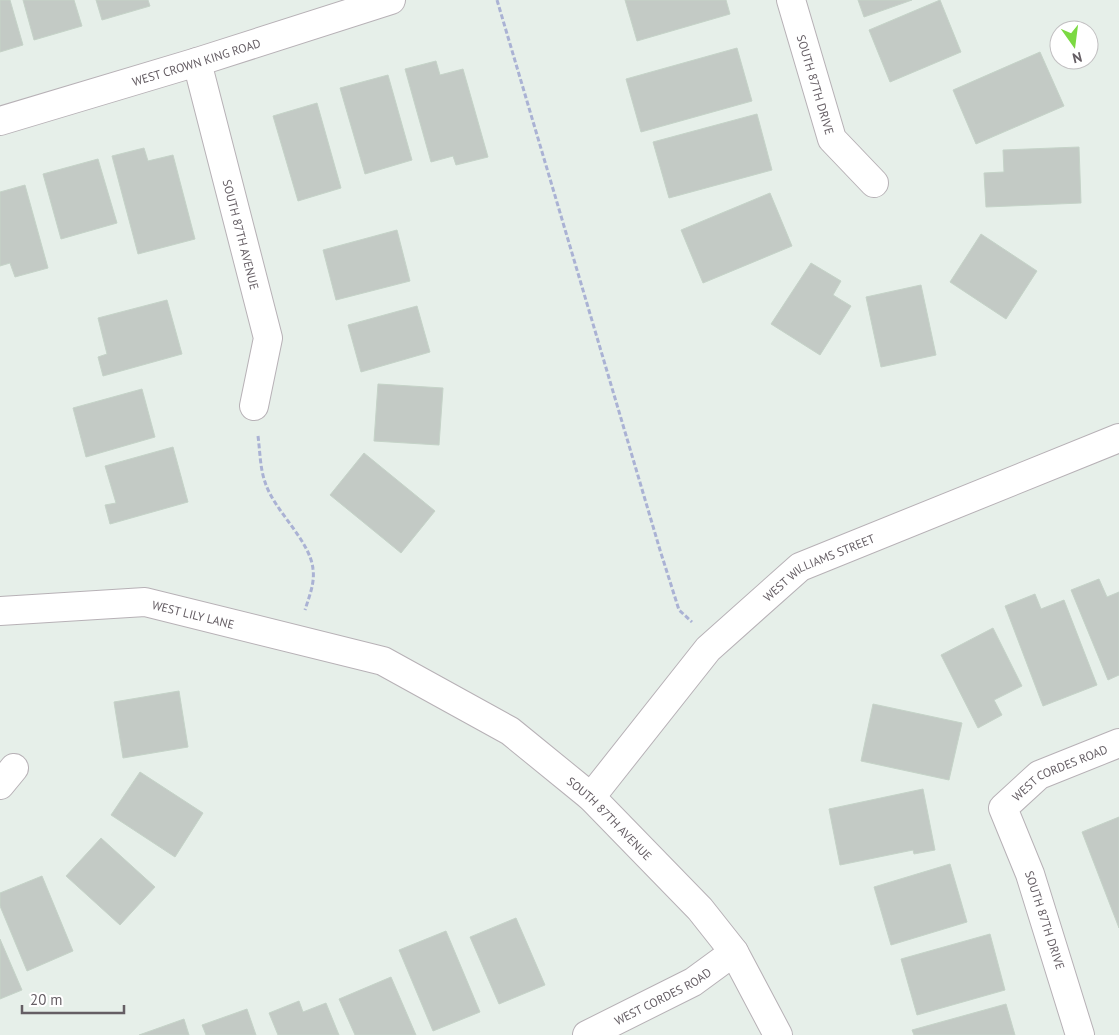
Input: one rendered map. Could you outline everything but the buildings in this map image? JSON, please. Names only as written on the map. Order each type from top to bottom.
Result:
[{"type":"street","name":"WEST CROWN KING ROAD","points":[[0,120],[197,62],[391,0]]},
{"type":"street","name":"SOUTH 87TH DRIVE","points":[[790,0],[832,139],[874,183]]},
{"type":"street","name":"SOUTH 87TH AVENUE","points":[[197,62],[268,338],[254,406]]},
{"type":"street","name":"WEST WILLIAMS STREET","points":[[591,797],[714,643],[800,567],[1119,438]]},
{"type":"street","name":"WEST LILY LANE","points":[[0,611],[145,602],[383,661]]},
{"type":"street","name":"SOUTH 87TH AVENUE","points":[[383,661],[510,731],[591,797],[700,909],[734,952],[778,1035]]},
{"type":"street","name":"WEST CORDES ROAD","points":[[1003,808],[1039,775],[1119,743]]},
{"type":"street","name":"SOUTH 87TH DRIVE","points":[[1003,808],[1030,874],[1080,1035]]},
{"type":"street","name":"WEST CORDES ROAD","points":[[587,1035],[693,982],[734,952]]},
{"type":"path","points":[[497,0],[679,610],[714,643]]},
{"type":"path","points":[[254,406],[265,482],[282,515],[304,544],[314,568],[313,586],[296,640]]}]
